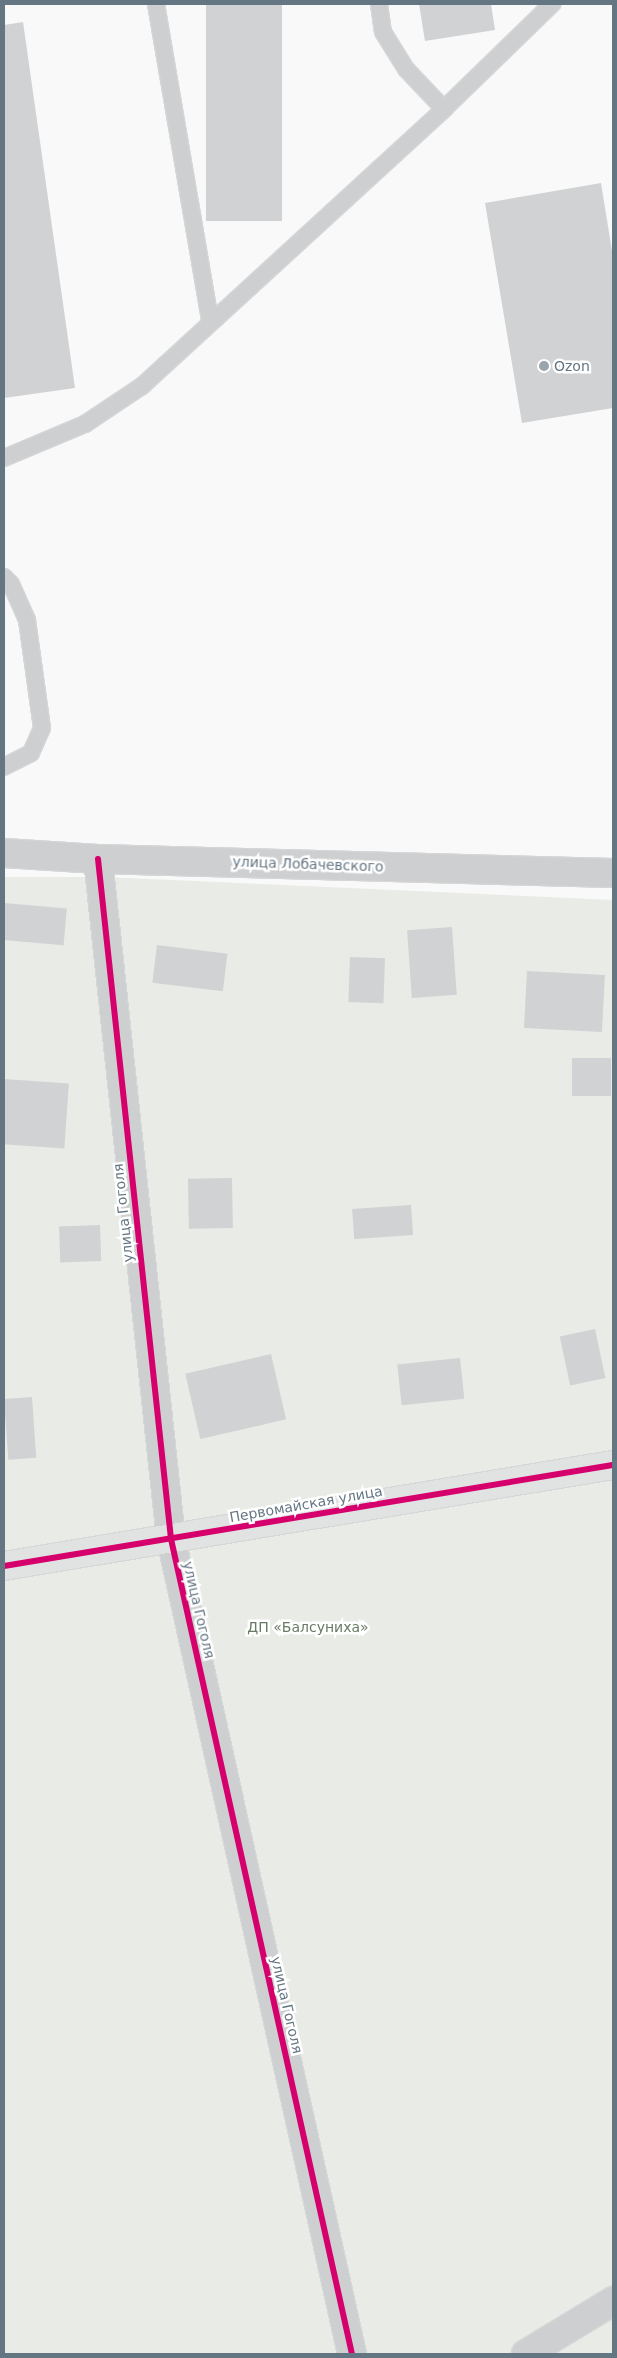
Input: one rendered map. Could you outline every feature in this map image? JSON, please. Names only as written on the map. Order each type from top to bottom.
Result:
[{"type":"street","name":"улица Лобачевского","points":[[4,853],[98,859],[613,873]]},
{"type":"street","name":"улица Гоголя","points":[[98,859],[171,1539],[352,2354]]},
{"type":"street","name":"Первомайская улица","points":[[4,1566],[613,1465]]},
{"type":"street","points":[[526,2354],[613,2301]]},
{"type":"lane","points":[[156,4],[202,288],[210,321]]},
{"type":"lane","points":[[380,4],[382,32],[406,69],[444,109]]},
{"type":"lane","points":[[4,458],[85,424],[142,386],[210,321],[444,109],[552,4]]},
{"type":"lane","points":[[4,577],[11,584],[27,620],[42,728],[31,753],[4,767]]},
{"type":"green space","name":"ДП «Балсуниха»","points":[[4,877],[104,877],[613,900],[613,2354],[4,2354]]},
{"type":"building","points":[[206,4],[282,4],[282,221],[206,221]]},
{"type":"building","points":[[419,4],[491,4],[495,30],[425,41]]},
{"type":"building","points":[[23,22],[75,388],[4,398],[4,25]]},
{"type":"building","points":[[601,183],[613,257],[613,408],[522,423],[485,203]]},
{"type":"building","points":[[4,903],[67,908],[64,945],[4,940]]},
{"type":"building","points":[[452,927],[457,995],[412,998],[407,930]]},
{"type":"building","points":[[157,945],[227,954],[223,991],[152,983]]},
{"type":"building","points":[[350,957],[385,958],[383,1003],[348,1002]]},
{"type":"building","points":[[527,971],[605,975],[602,1032],[524,1028]]},
{"type":"building","points":[[572,1058],[611,1058],[611,1096],[572,1096]]},
{"type":"building","points":[[4,1079],[69,1084],[64,1148],[4,1144]]},
{"type":"building","points":[[232,1178],[233,1228],[189,1229],[188,1179]]},
{"type":"building","points":[[411,1205],[413,1235],[354,1239],[352,1209]]},
{"type":"building","points":[[100,1225],[101,1261],[60,1262],[59,1226]]},
{"type":"building","points":[[595,1329],[605,1378],[570,1385],[560,1336]]},
{"type":"building","points":[[271,1354],[286,1419],[200,1439],[185,1374]]},
{"type":"building","points":[[460,1358],[464,1399],[402,1405],[397,1365]]},
{"type":"building","points":[[32,1397],[36,1458],[8,1460],[4,1399]]},
{"type":"cycle path","points":[[98,859],[171,1539],[352,2354]]},
{"type":"cycle path","points":[[4,1566],[613,1465]]},
{"type":"place","name":"Ozon","points":[[544,366]]}]
